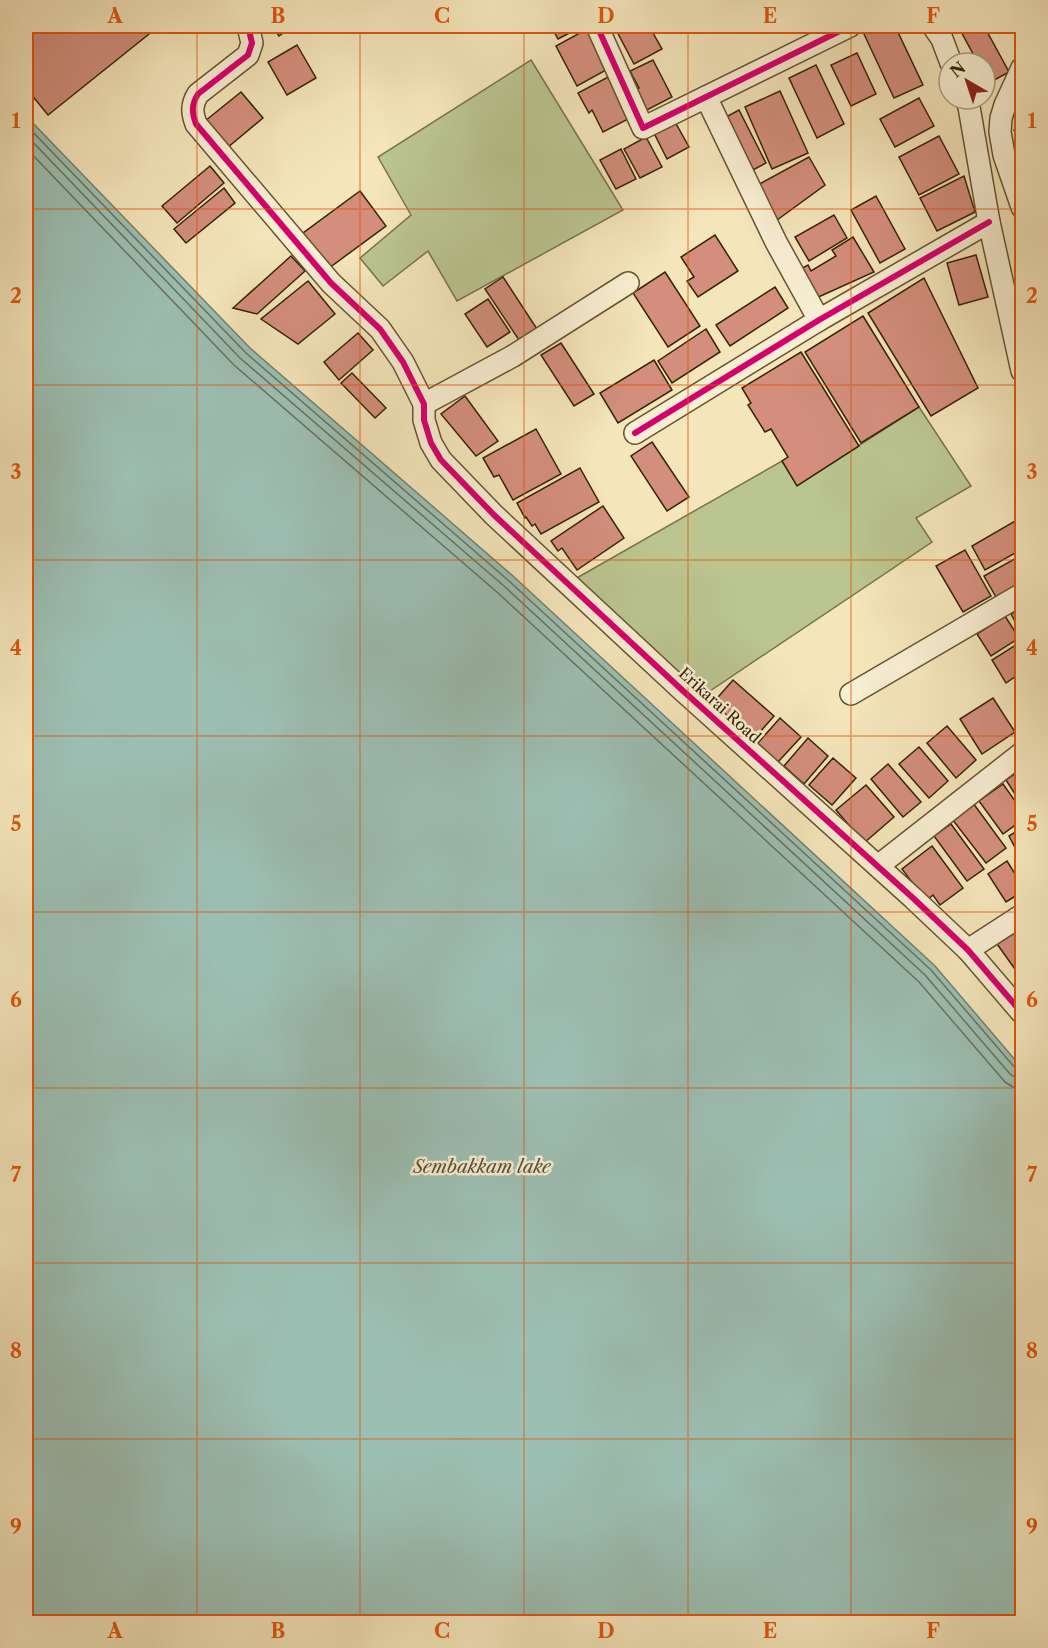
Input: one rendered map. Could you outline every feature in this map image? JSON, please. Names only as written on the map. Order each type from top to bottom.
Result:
[{"type":"street","name":"Erikarai Road","points":[[248,26],[252,33],[248,55],[198,94],[193,102],[192,113],[196,124],[331,283],[380,329],[403,362],[424,404],[424,420],[431,443],[441,459],[494,515],[968,951],[1023,1014]]},
{"type":"street","points":[[597,26],[644,128],[850,26]]},
{"type":"street","points":[[933,26],[946,51]]},
{"type":"street","points":[[1023,69],[1015,80],[1000,118],[1004,155],[1023,207]]},
{"type":"street","points":[[706,97],[776,242],[819,320]]},
{"type":"street","points":[[970,111],[989,222],[1023,370]]},
{"type":"street","points":[[635,433],[819,320],[989,222]]},
{"type":"street","points":[[424,404],[513,356],[628,283]]},
{"type":"street","points":[[851,694],[1023,594]]},
{"type":"street","points":[[878,866],[1023,753]]},
{"type":"street","points":[[968,951],[1023,915]]},
{"type":"green space","points":[[531,60],[623,210],[457,301],[428,251],[383,286],[360,258],[411,215],[378,157]]},
{"type":"green space","points":[[919,407],[971,486],[916,518],[932,542],[695,701],[568,583],[782,461],[797,485]]},
{"type":"water","name":"Sembakkam lake","points":[[26,116],[250,348],[513,576],[935,966],[1022,1068],[1022,1622],[26,1622]]},
{"type":"building","points":[[26,26],[159,26],[48,115],[26,88]]},
{"type":"building","points":[[272,26],[293,26],[279,36]]},
{"type":"building","points":[[551,26],[583,26],[558,39]]},
{"type":"building","points":[[614,26],[649,26],[662,49],[634,64]]},
{"type":"building","points":[[877,26],[895,26],[923,85],[894,98],[863,32]]},
{"type":"building","points":[[958,26],[984,26],[1009,72],[997,79],[997,51],[972,51]]},
{"type":"building","points":[[587,29],[608,69],[577,86],[556,46]]},
{"type":"building","points":[[297,45],[316,78],[287,95],[268,62]]},
{"type":"building","points":[[857,53],[876,94],[851,106],[831,65]]},
{"type":"building","points":[[653,60],[672,97],[641,113],[630,93],[639,88],[630,71]]},
{"type":"building","points":[[816,65],[844,124],[817,138],[789,78]]},
{"type":"building","points":[[610,76],[632,117],[603,132],[592,110],[589,113],[578,93]]},
{"type":"building","points":[[780,91],[808,153],[772,169],[745,107]]},
{"type":"building","points":[[241,92],[263,118],[227,148],[205,121]]},
{"type":"building","points":[[919,98],[934,126],[895,147],[880,119]]},
{"type":"building","points":[[739,110],[766,163],[751,171],[724,118]]},
{"type":"building","points":[[674,120],[689,147],[667,159],[653,131]]},
{"type":"building","points":[[1022,127],[1022,149],[1014,130]]},
{"type":"building","points":[[939,136],[959,174],[919,195],[899,157]]},
{"type":"building","points":[[646,137],[662,167],[640,178],[624,149]]},
{"type":"building","points":[[621,149],[636,179],[616,189],[600,160]]},
{"type":"building","points":[[809,157],[825,185],[773,223],[754,187]]},
{"type":"building","points":[[210,166],[224,183],[177,223],[162,206]]},
{"type":"building","points":[[964,176],[975,212],[937,231],[920,198]]},
{"type":"building","points":[[224,188],[235,203],[186,243],[174,229]]},
{"type":"building","points":[[360,191],[386,226],[325,271],[299,236]]},
{"type":"building","points":[[876,196],[905,249],[880,263],[851,210]]},
{"type":"building","points":[[834,215],[847,238],[809,261],[795,237]]},
{"type":"building","points":[[715,235],[738,271],[698,297],[687,281],[694,277],[681,257]]},
{"type":"building","points":[[853,237],[874,272],[814,299],[797,271],[808,265],[811,271],[836,256],[832,250]]},
{"type":"building","points":[[976,255],[988,297],[959,305],[947,263]]},
{"type":"building","points":[[291,256],[305,271],[257,314],[233,308]]},
{"type":"building","points":[[665,272],[700,326],[668,347],[633,293]]},
{"type":"building","points":[[503,277],[537,329],[519,340],[485,289]]},
{"type":"building","points":[[924,278],[978,388],[931,416],[868,313]]},
{"type":"building","points":[[308,281],[335,314],[298,344],[261,319]]},
{"type":"building","points":[[775,287],[788,308],[730,346],[716,325]]},
{"type":"building","points":[[488,299],[510,332],[487,347],[465,314]]},
{"type":"building","points":[[863,316],[919,407],[861,443],[805,352]]},
{"type":"building","points":[[706,329],[720,352],[672,383],[658,361]]},
{"type":"building","points":[[358,333],[373,350],[339,380],[324,362]]},
{"type":"building","points":[[561,343],[594,394],[574,406],[541,355]]},
{"type":"building","points":[[801,352],[859,446],[797,486],[782,461],[788,457],[771,429],[765,432],[748,405],[751,403],[742,388]]},
{"type":"building","points":[[654,360],[672,390],[618,423],[600,393]]},
{"type":"building","points":[[352,373],[386,408],[375,418],[341,383]]},
{"type":"building","points":[[465,396],[498,441],[476,456],[441,414]]},
{"type":"building","points":[[536,429],[561,474],[513,500],[499,475],[494,477],[483,458]]},
{"type":"building","points":[[652,442],[689,497],[667,511],[631,456]]},
{"type":"building","points":[[580,468],[599,502],[541,534],[535,524],[532,526],[525,518],[517,503]]},
{"type":"building","points":[[603,506],[624,538],[577,570],[562,548],[558,551],[551,541]]},
{"type":"building","points":[[1022,517],[1022,549],[985,570],[972,546]]},
{"type":"building","points":[[965,550],[991,596],[963,612],[936,566]]},
{"type":"building","points":[[1022,555],[1022,582],[996,597],[984,576]]},
{"type":"building","points":[[1022,607],[1022,634],[1011,614]]},
{"type":"building","points":[[1005,616],[1019,638],[991,656],[977,634]]},
{"type":"building","points":[[1022,641],[1022,672],[1006,683],[992,660]]},
{"type":"building","points":[[733,680],[774,716],[753,740],[712,704]]},
{"type":"building","points":[[993,698],[1015,732],[982,754],[960,719]]},
{"type":"building","points":[[780,718],[801,737],[778,762],[757,744]]},
{"type":"building","points":[[947,726],[976,760],[956,778],[927,743]]},
{"type":"building","points":[[808,738],[828,756],[804,784],[784,766]]},
{"type":"building","points":[[919,747],[948,781],[929,798],[899,764]]},
{"type":"building","points":[[833,758],[856,778],[832,805],[809,785]]},
{"type":"building","points":[[888,764],[921,802],[903,817],[871,779]]},
{"type":"building","points":[[1022,769],[1022,805],[1006,780]]},
{"type":"building","points":[[1003,784],[1022,811],[1022,820],[1003,834],[979,801]]},
{"type":"building","points":[[866,785],[894,817],[864,843],[836,810]]},
{"type":"building","points":[[973,803],[1006,848],[986,863],[952,819]]},
{"type":"building","points":[[951,824],[984,869],[967,881],[934,836]]},
{"type":"building","points":[[1022,828],[1022,861],[1009,836]]},
{"type":"building","points":[[932,846],[963,888],[940,905],[933,895],[926,901],[902,869]]},
{"type":"building","points":[[1007,861],[1022,885],[1022,892],[1006,902],[988,874]]},
{"type":"building","points":[[1021,927],[1022,929],[1022,979],[997,944]]},
{"type":"cycle path","points":[[248,26],[252,43],[248,55],[198,94],[193,109],[196,124],[331,283],[380,329],[403,362],[424,404],[424,420],[431,443],[441,460],[494,515],[681,689],[968,950],[1022,1013]]},
{"type":"cycle path","points":[[597,26],[643,128],[850,26]]},
{"type":"cycle path","points":[[635,433],[819,320],[989,222]]}]
